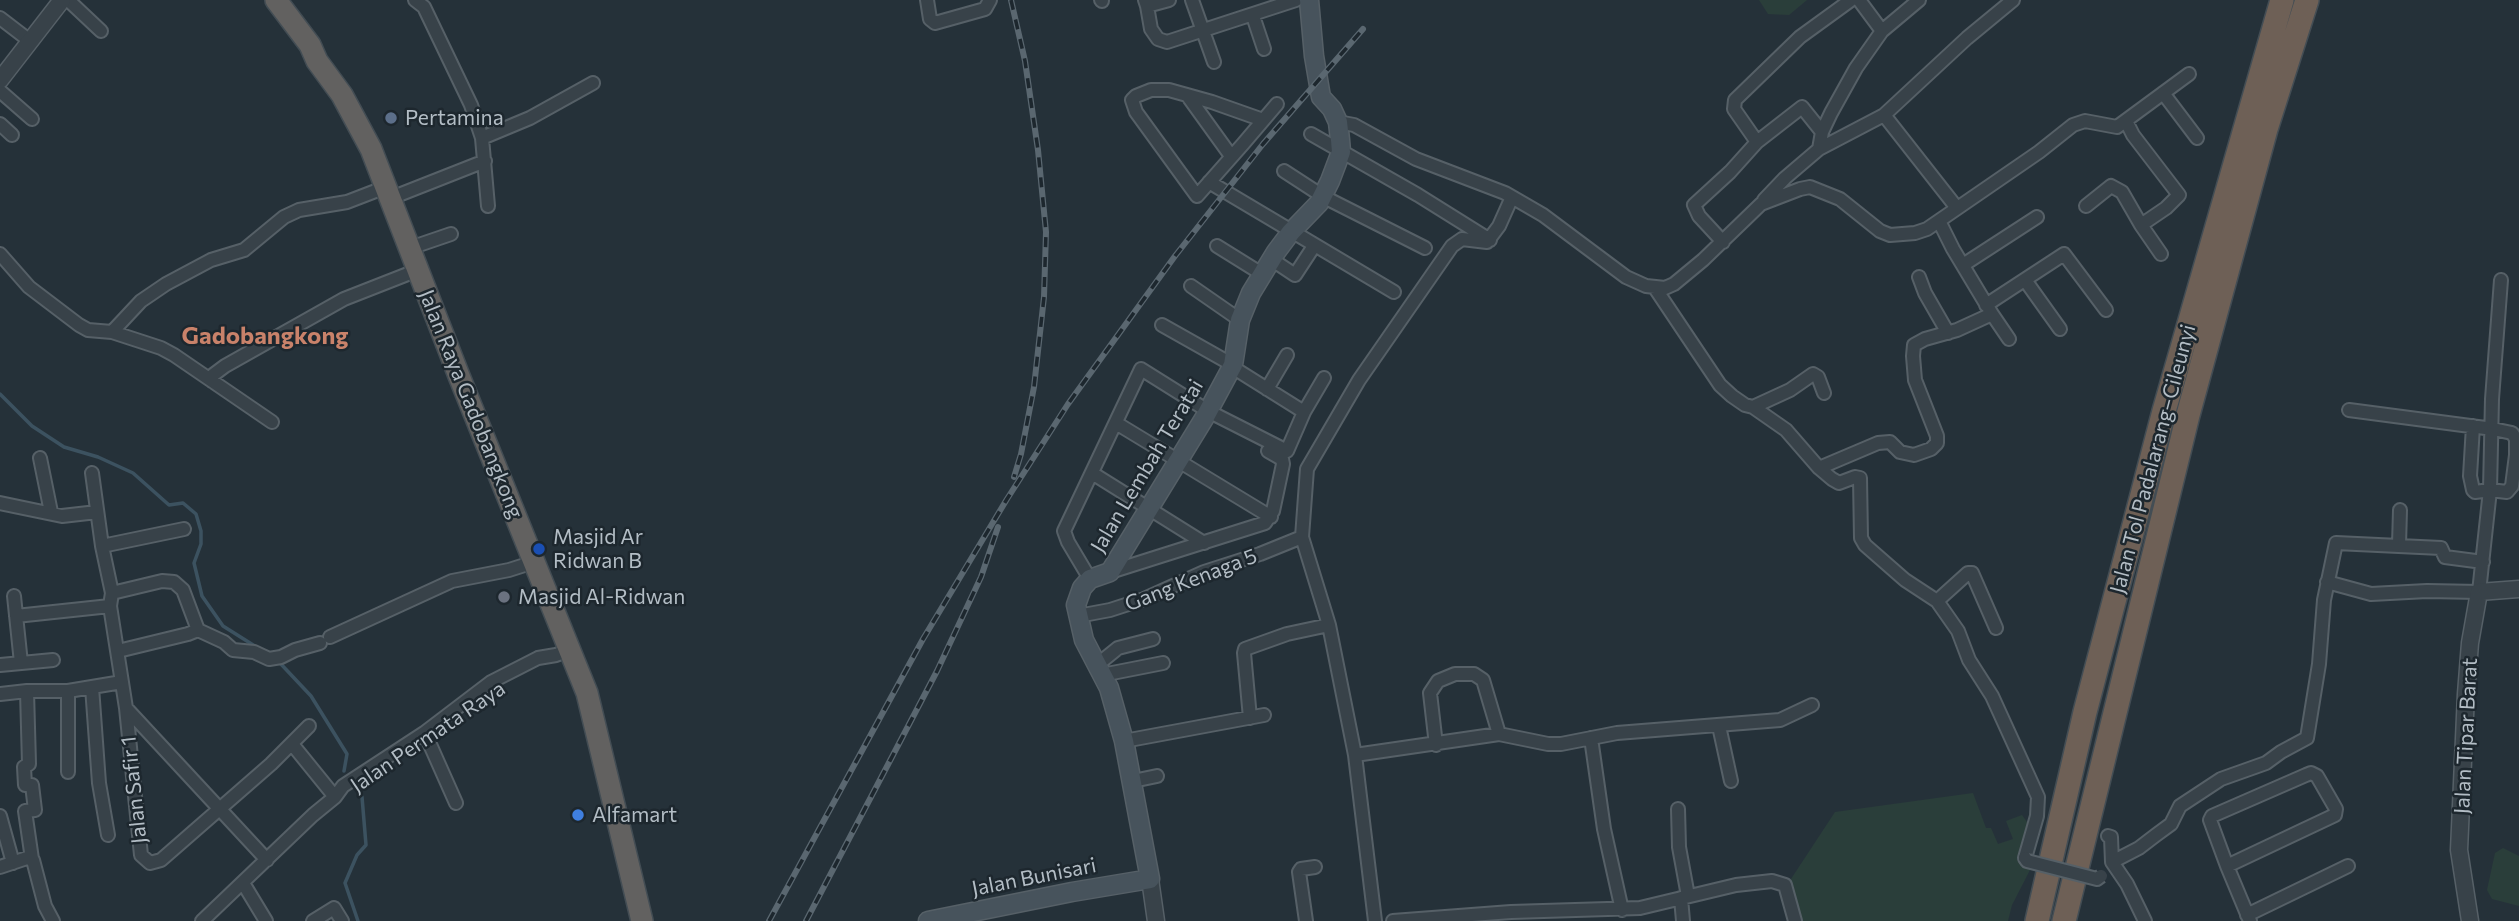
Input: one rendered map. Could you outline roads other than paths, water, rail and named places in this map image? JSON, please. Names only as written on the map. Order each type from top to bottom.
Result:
[{"type":"highway","name":"Jalan Raya Gadobangkong","points":[[265,0],[302,50],[317,61]]},
{"type":"highway","name":"Jalan Raya Gadobangkong","points":[[275,0],[310,45],[317,61],[353,112],[371,149],[534,562],[562,653],[587,693],[642,921]]},
{"type":"highway","name":"Jalan Tol Padalarang–Cileunyi","points":[[2037,921],[2085,712],[2161,424],[2282,0]]},
{"type":"highway","name":"Jalan Tol Padalarang–Cileunyi","points":[[2064,921],[2188,415],[2266,129],[2307,0]]},
{"type":"main road","points":[[1309,0],[1321,97],[1332,109],[1338,122]]},
{"type":"main road","name":"Jalan Lembah Teratai","points":[[1078,616],[1077,599],[1082,588],[1090,579],[1110,572],[1233,365],[1241,320],[1267,266],[1291,232],[1324,197],[1341,152],[1338,122]]},
{"type":"main road","points":[[1078,616],[1084,640],[1113,701],[1124,741],[1150,879]]},
{"type":"main road","name":"Jalan Bunisari","points":[[928,921],[1150,879]]},
{"type":"street","points":[[0,80],[62,0]]},
{"type":"street","points":[[68,0],[101,31]]},
{"type":"street","points":[[415,0],[424,7],[471,105],[481,138],[488,206]]},
{"type":"street","points":[[927,0],[930,19],[935,23],[985,9],[990,0]]},
{"type":"street","points":[[1169,0],[1146,3],[1151,29],[1163,41],[1171,42],[1296,0]]},
{"type":"street","points":[[1192,0],[1214,62]]},
{"type":"street","points":[[1757,142],[1734,108],[1735,100],[1800,37],[1851,0]]},
{"type":"street","points":[[1859,0],[1882,31]]},
{"type":"street","points":[[1819,149],[1822,132],[1856,68],[1882,31],[1919,0]]},
{"type":"street","points":[[1338,122],[1354,125],[1416,159],[1511,197],[1543,215],[1626,278],[1655,288],[1665,288],[1674,284],[1723,242],[1785,178],[1819,149],[1884,115],[1968,37],[2013,0]]},
{"type":"street","points":[[1253,16],[1264,49]]},
{"type":"street","points":[[0,18],[30,41]]},
{"type":"street","points":[[1761,204],[1810,187],[1840,199],[1880,231],[1890,234],[1915,233],[1927,229],[2039,152],[2073,125],[2085,121],[2116,127],[2189,74]]},
{"type":"street","points":[[481,138],[530,118],[593,83]]},
{"type":"street","points":[[1263,120],[1169,90],[1151,90],[1136,96],[1132,103],[1149,131],[1197,196],[1277,104]]},
{"type":"street","points":[[0,91],[32,119]]},
{"type":"street","points":[[2163,93],[2197,138]]},
{"type":"street","points":[[1187,95],[1231,156]]},
{"type":"street","points":[[1723,242],[1699,216],[1694,205],[1738,164],[1757,142],[1802,107],[1822,132]]},
{"type":"street","points":[[1884,115],[1957,208]]},
{"type":"street","points":[[2126,121],[2139,144],[2179,193],[2166,208],[2141,225]]},
{"type":"street","points":[[0,124],[12,135]]},
{"type":"street","points":[[1311,134],[1490,240]]},
{"type":"street","points":[[111,332],[141,301],[166,284],[211,260],[244,250],[284,217],[299,210],[388,193],[485,162]]},
{"type":"street","points":[[1284,171],[1324,197],[1425,248]]},
{"type":"street","points":[[1209,182],[1394,292]]},
{"type":"street","points":[[2086,206],[2111,186],[2122,192],[2161,254]]},
{"type":"street","points":[[1375,921],[1355,754],[1329,625],[1302,537],[1307,468],[1359,380],[1452,246],[1462,239],[1477,242],[1490,240],[1511,197]]},
{"type":"street","points":[[1963,265],[2037,217]]},
{"type":"street","points":[[1939,220],[1989,310],[2009,339]]},
{"type":"street","points":[[410,248],[451,234]]},
{"type":"street","points":[[1217,246],[1295,275],[1314,246]]},
{"type":"street","points":[[0,254],[29,287],[79,325],[88,330],[111,332],[160,348],[272,422]]},
{"type":"street","points":[[1819,468],[1878,443],[1890,442],[1900,452],[1913,455],[1934,446],[1938,439],[1915,380],[1913,351],[1918,341],[1948,333],[1989,310],[2025,280],[2064,254],[2106,310]]},
{"type":"street","points":[[212,381],[215,372],[344,299],[418,270]]},
{"type":"street","points":[[1919,277],[1948,333]]},
{"type":"street","points":[[2025,280],[2060,329]]},
{"type":"street","points":[[2479,592],[2490,490],[2492,399],[2501,280]]},
{"type":"street","points":[[1191,286],[1241,320]]},
{"type":"street","points":[[1655,288],[1720,385],[1745,405],[1753,407],[1786,430],[1819,468],[1839,483],[1860,478],[1860,531],[1865,545],[1905,580],[1937,601],[1958,631],[1969,660],[1992,696],[2038,797],[2037,816],[2025,858],[2027,861],[2096,879],[2101,876],[2109,835],[2112,862],[2127,884],[2145,921]]},
{"type":"street","points":[[1162,325],[1233,365],[1304,412]]},
{"type":"street","points":[[1267,389],[1287,355]]},
{"type":"street","points":[[1090,579],[1064,531],[1140,369],[1206,414],[1282,458],[1283,464],[1270,517],[1265,523],[1110,572]]},
{"type":"street","points":[[1753,407],[1788,391],[1813,374],[1818,377],[1824,393]]},
{"type":"street","points":[[1287,452],[1304,412],[1324,378]]},
{"type":"street","points":[[2349,410],[2473,426],[2512,433],[2517,442],[2510,491],[2475,492],[2471,487],[2473,426]]},
{"type":"street","points":[[1206,414],[1299,457]]},
{"type":"street","points":[[1116,423],[1270,517]]},
{"type":"street","points":[[40,458],[51,512]]},
{"type":"street","points":[[1092,472],[1204,543]]},
{"type":"street","points":[[92,473],[102,546],[112,593],[110,606],[126,708],[267,860]]},
{"type":"street","points":[[0,503],[62,516],[97,512]]},
{"type":"street","points":[[2399,545],[2400,510]]},
{"type":"street","points":[[102,546],[184,529]]},
{"type":"street","name":"Gang Kenaga 5","points":[[1078,616],[1110,610],[1144,599],[1204,572],[1302,537]]},
{"type":"street","points":[[2112,862],[2157,835],[2171,824],[2180,806],[2221,779],[2237,771],[2266,763],[2307,738],[2319,664],[2327,582],[2336,543],[2441,548],[2445,557],[2483,562]]},
{"type":"street","points":[[112,593],[162,581],[174,582],[183,590],[198,630],[224,642],[233,650],[275,658],[325,640],[453,581],[534,562]]},
{"type":"street","points":[[1937,601],[1968,573],[1972,573],[1996,628]]},
{"type":"street","points":[[2327,582],[2371,594],[2519,589]]},
{"type":"street","name":"Jalan Tipar Barat","points":[[2470,921],[2459,850],[2466,694],[2479,592]]},
{"type":"street","points":[[14,597],[21,663]]},
{"type":"street","points":[[16,616],[110,606]]},
{"type":"street","points":[[1250,718],[1245,649],[1287,634],[1329,625]]},
{"type":"street","points":[[118,651],[188,635],[198,630]]},
{"type":"street","points":[[1100,670],[1118,648],[1153,639]]},
{"type":"street","points":[[202,921],[313,814],[335,797],[343,786],[424,733],[491,682],[538,658],[562,653]]},
{"type":"street","name":"Jalan Permata Raya","points":[[335,797],[348,793],[428,740],[495,688],[562,653]]},
{"type":"street","points":[[0,665],[53,660]]},
{"type":"street","points":[[1100,670],[1163,663]]},
{"type":"street","points":[[1436,745],[1430,693],[1438,681],[1455,674],[1474,674],[1483,680],[1499,734]]},
{"type":"street","points":[[0,694],[68,691],[122,682]]},
{"type":"street","points":[[92,687],[99,783],[108,835]]},
{"type":"street","points":[[27,691],[29,764],[24,767],[25,785],[32,785],[35,810],[25,811],[32,859],[36,865],[45,906],[53,921]]},
{"type":"street","points":[[68,691],[68,772]]},
{"type":"street","points":[[1355,754],[1436,745],[1499,734],[1548,744],[1617,733],[1780,720],[1812,705]]},
{"type":"street","name":"Jalan Safir 1","points":[[126,708],[141,855],[150,863],[161,860],[220,809]]},
{"type":"street","points":[[1124,741],[1264,715]]},
{"type":"street","points":[[220,809],[309,726]]},
{"type":"street","points":[[1719,726],[1731,781]]},
{"type":"street","points":[[1591,738],[1604,829],[1622,910]]},
{"type":"street","points":[[428,740],[456,803]]},
{"type":"street","points":[[292,744],[335,797]]},
{"type":"street","points":[[2227,866],[2335,815],[2336,810],[2317,776],[2311,774],[2212,816],[2211,823],[2227,866],[2248,918],[2348,866]]},
{"type":"street","points":[[1133,781],[1157,776]]},
{"type":"street","points":[[1678,809],[1683,921]]},
{"type":"street","points":[[0,816],[6,865],[32,859]]},
{"type":"street","points":[[1306,921],[1299,872],[1301,869],[1315,867]]},
{"type":"street","points":[[1150,879],[1156,921]]},
{"type":"street","points":[[1393,921],[1567,915],[1622,910],[1736,885],[1779,882],[1788,893],[1796,921]]},
{"type":"street","points":[[243,883],[266,921]]},
{"type":"street","points":[[313,921],[334,908],[342,921]]},
{"type":"waterway","points":[[0,394],[32,426],[64,447],[98,457],[133,473],[169,505],[183,503],[196,514],[201,531],[201,544],[194,563],[202,596],[223,626],[258,648]]},
{"type":"waterway","points":[[279,662],[311,696],[347,754],[344,771]]},
{"type":"waterway","points":[[358,921],[345,883],[357,855],[366,845],[362,797]]},
{"type":"railway","points":[[1011,0],[1025,61],[1046,232],[1044,297],[1034,387],[1014,477]]},
{"type":"railway","points":[[769,921],[923,639],[1068,404],[1175,256],[1263,144],[1363,29]]},
{"type":"railway","points":[[806,921],[937,671],[981,577],[998,527]]},
{"type":"place","name":"Pertamina","points":[[391,118]]},
{"type":"place","name":"Masjid Ar Ridwan B","points":[[539,549]]},
{"type":"place","name":"Masjid Al-Ridwan","points":[[504,597]]},
{"type":"place","name":"Alfamart","points":[[578,815]]},
{"type":"district","name":"Gadobangkong","points":[[265,336]]}]
